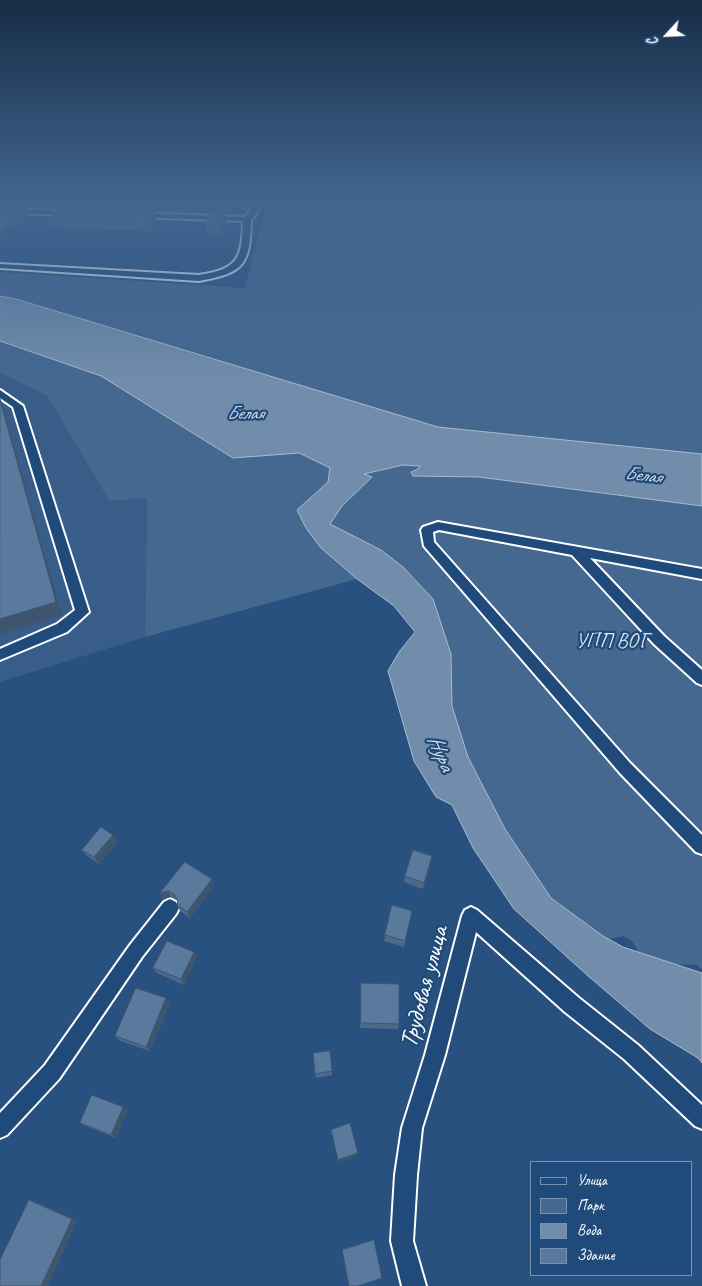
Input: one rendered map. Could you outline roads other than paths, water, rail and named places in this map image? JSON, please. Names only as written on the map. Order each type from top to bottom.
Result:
[{"type":"street","points":[[0,266],[199,278],[217,276],[234,268],[241,261]]},
{"type":"street","points":[[0,393],[18,406],[82,612],[62,628],[0,655]]},
{"type":"street","points":[[702,574],[438,526],[428,530],[428,543],[625,768],[702,846]]},
{"type":"street","points":[[576,551],[602,582],[659,640],[702,679]]},
{"type":"street","points":[[0,1128],[52,1072],[136,951],[170,908]]},
{"type":"street","name":"Трудовая улица","points":[[414,1286],[402,1241],[406,1175],[412,1128],[435,1055],[471,916],[572,1004],[631,1052],[702,1120]]},
{"type":"water","points":[[0,296],[16,299],[438,427],[702,454],[702,506],[479,477],[413,476],[411,472],[420,466],[403,465],[364,474],[372,477],[342,506],[330,524],[381,550],[403,567],[433,599],[451,654],[452,706],[468,757],[505,829],[551,898],[603,936],[623,947],[702,973],[702,1063],[698,1058],[650,1029],[514,909],[473,848],[452,805],[436,797],[414,761],[388,671],[399,652],[415,632],[394,606],[357,579],[321,548],[306,528],[297,510],[328,482],[330,468],[299,453],[233,458],[101,376],[0,341]]},
{"type":"water label","name":"Белая","points":[[245,414]]},
{"type":"water label","name":"Белая","points":[[643,476]]},
{"type":"water label","name":"Нура","points":[[440,753]]},
{"type":"park label","name":"УПП ВОГ","points":[[612,641]]}]
